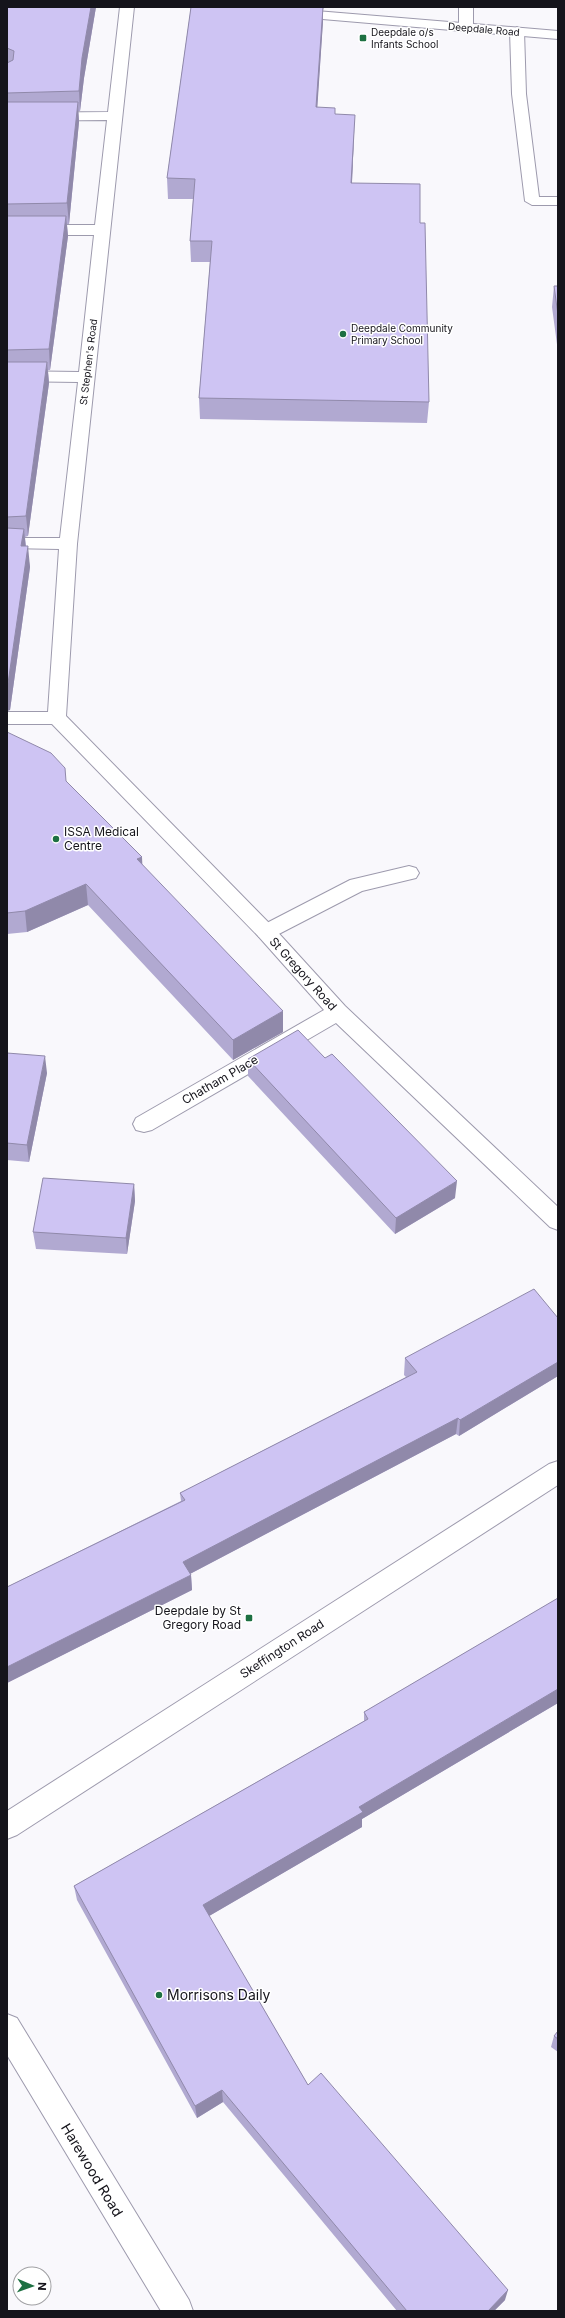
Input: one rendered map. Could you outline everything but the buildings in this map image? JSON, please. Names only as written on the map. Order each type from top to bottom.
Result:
[{"type":"street","name":"St Stephen's Road","points":[[57,718],[68,544],[127,7]]},
{"type":"street","points":[[466,7],[466,27]]},
{"type":"street","name":"Deepdale Road","points":[[275,12],[558,35]]},
{"type":"street","points":[[517,32],[519,94],[532,201],[558,201]]},
{"type":"street","points":[[7,117],[114,116]]},
{"type":"street","points":[[7,230],[103,230]]},
{"type":"street","points":[[7,376],[87,377]]},
{"type":"street","points":[[7,543],[68,544]]},
{"type":"street","points":[[7,718],[57,718]]},
{"type":"street","name":"St Gregory Road","points":[[57,718],[266,932],[338,1012],[558,1221]]},
{"type":"street","points":[[266,932],[357,885],[409,874]]},
{"type":"street","name":"Chatham Place","points":[[144,1124],[338,1012]]},
{"type":"street","name":"Skeffington Road","points":[[7,1826],[558,1472]]},
{"type":"street","name":"Harewood Road","points":[[7,2028],[178,2311]]},
{"type":"place","name":"Deepdale o/s Infants School","points":[[363,38]]},
{"type":"place","name":"Deepdale Community Primary School","points":[[343,334]]},
{"type":"place","name":"ISSA Medical Centre","points":[[56,839]]},
{"type":"place","name":"Deepdale by St Gregory Road","points":[[249,1618]]},
{"type":"place","name":"Morrisons Daily","points":[[159,1995]]}]
